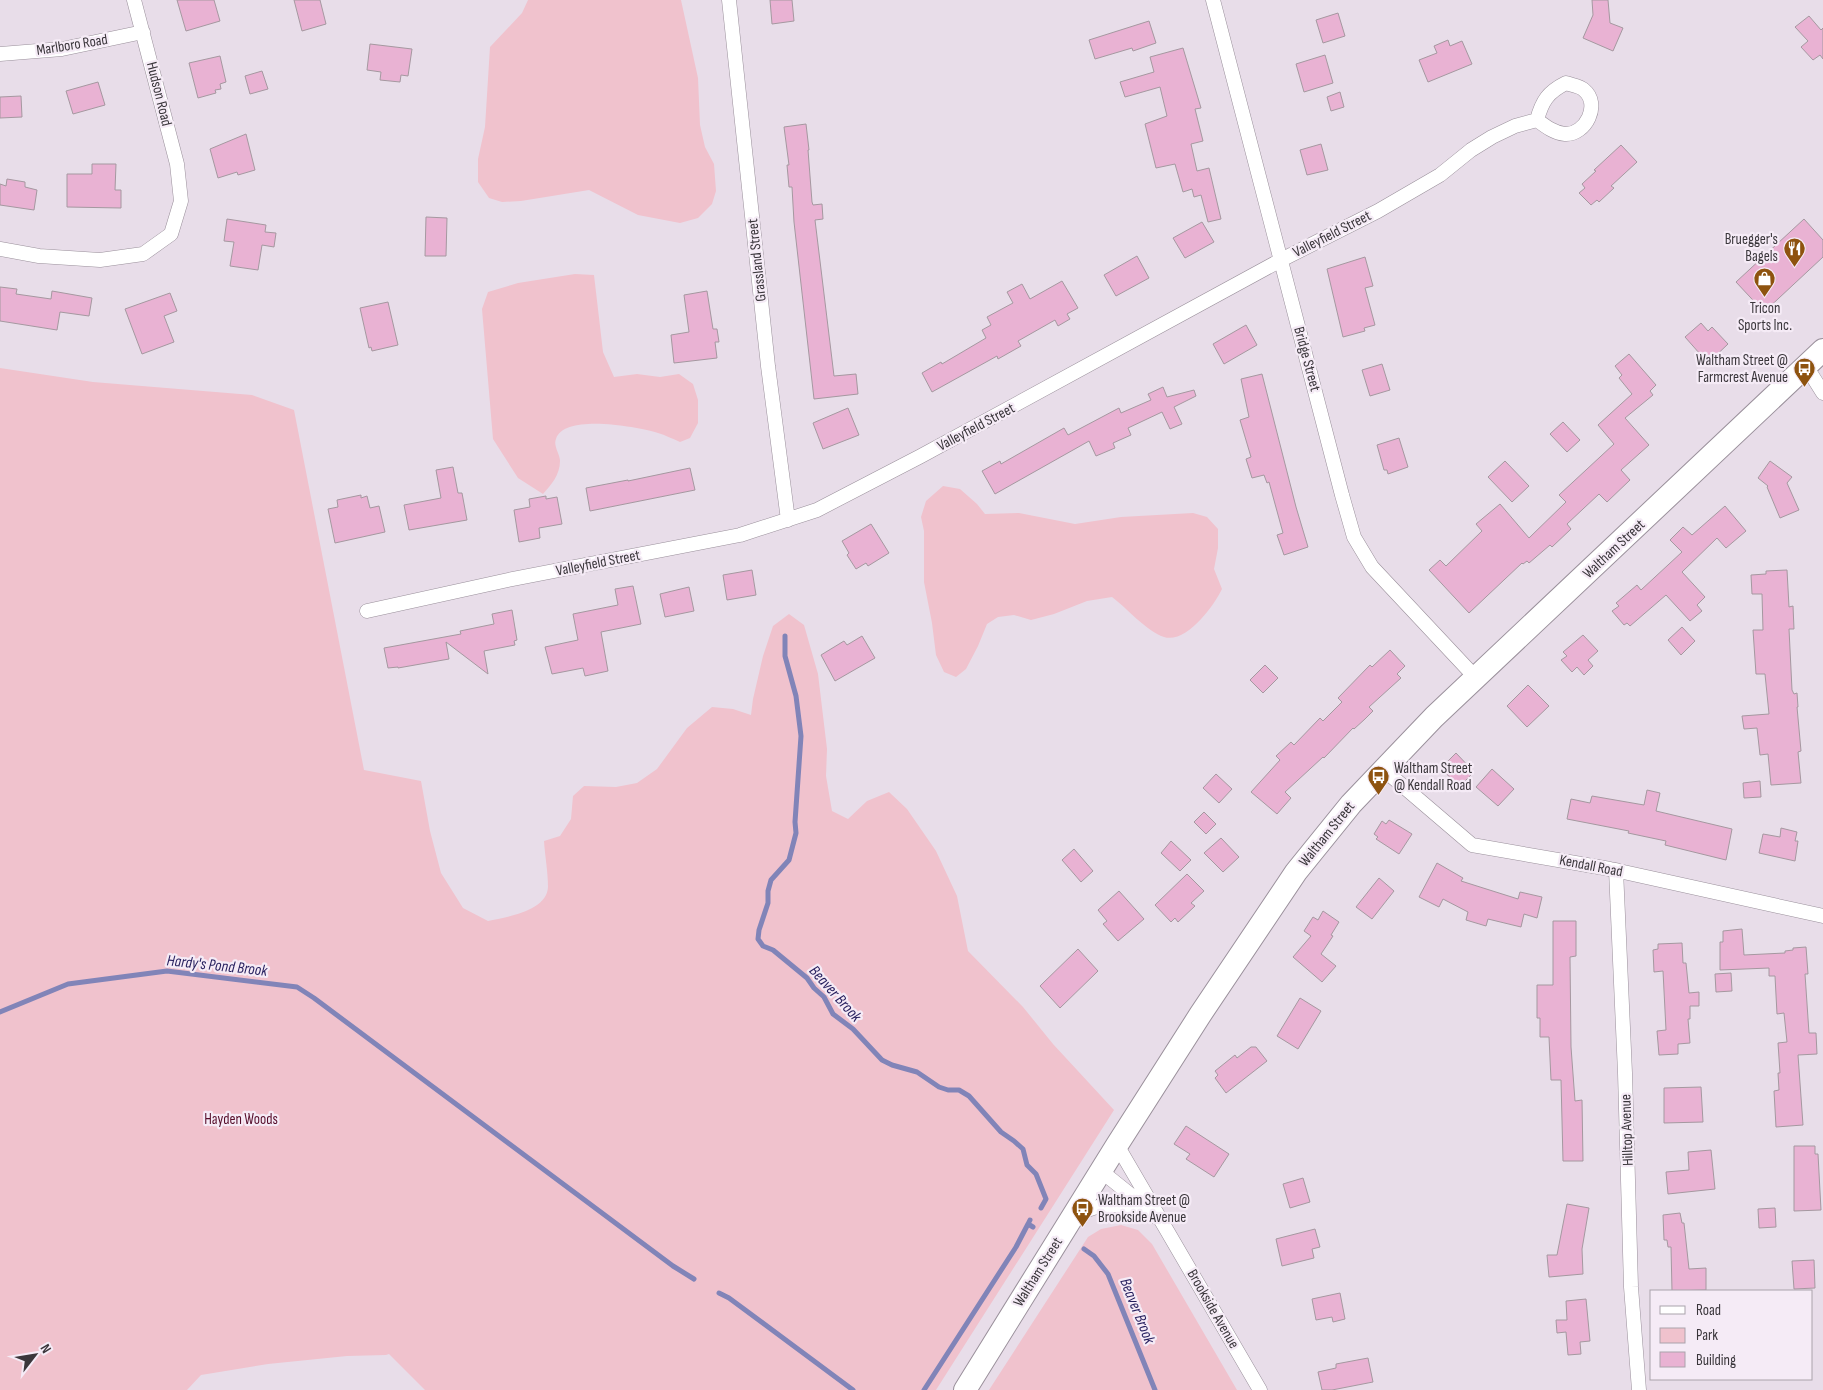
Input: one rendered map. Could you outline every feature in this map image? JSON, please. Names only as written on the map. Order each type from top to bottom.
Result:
[{"type":"main road","name":"Waltham Street","points":[[965,1390],[1200,1015],[1296,872],[1351,804],[1434,717],[1823,350]]},
{"type":"street","name":"Hudson Road","points":[[0,249],[39,256],[100,260],[143,254],[171,234],[181,201],[177,164],[134,0]]},
{"type":"street","name":"Grassland Street","points":[[729,0],[768,366],[788,520]]},
{"type":"street","name":"Bridge Street","points":[[1213,0],[1354,537],[1372,567],[1476,678]]},
{"type":"street","name":"Marlboro Road","points":[[0,54],[62,49],[143,32]]},
{"type":"street","name":"Valleyfield Street","points":[[367,611],[508,580],[740,535],[817,510],[921,456],[1281,260],[1378,211],[1440,175],[1492,136],[1515,126],[1537,120]]},
{"type":"street","points":[[1806,366],[1823,393]]},
{"type":"street","name":"Kendall Road","points":[[1383,769],[1472,845],[1616,870],[1823,916]]},
{"type":"street","name":"Hilltop Avenue","points":[[1616,870],[1625,1073],[1631,1287],[1639,1390]]},
{"type":"street","name":"Brookside Avenue","points":[[1117,1145],[1260,1390]]},
{"type":"street","name":"Brookside Avenue","points":[[1101,1171],[1156,1216],[1167,1229]]},
{"type":"street","points":[[1070,1220],[1091,1208],[1115,1205],[1137,1208],[1156,1216]]},
{"type":"green space","points":[[528,0],[681,0],[698,78],[700,125],[705,147],[714,164],[716,191],[712,204],[698,218],[680,223],[638,215],[589,190],[521,201],[502,202],[489,198],[478,182],[478,159],[485,127],[490,47],[522,13]]},
{"type":"green space","points":[[575,274],[594,275],[603,352],[614,377],[637,374],[660,377],[679,374],[693,384],[698,400],[698,423],[690,438],[680,442],[658,433],[619,425],[587,424],[572,426],[562,431],[556,439],[560,466],[557,475],[543,494],[518,478],[493,439],[482,309],[488,292],[518,283]]},
{"type":"green space","name":"Hayden Woods","points":[[0,368],[93,382],[252,395],[294,410],[364,770],[421,781],[430,831],[441,873],[463,908],[488,921],[525,912],[541,902],[546,895],[548,881],[544,841],[560,836],[571,819],[573,796],[584,786],[616,787],[637,783],[657,769],[687,728],[712,707],[733,709],[751,715],[763,656],[773,626],[789,614],[804,625],[818,674],[827,749],[826,776],[832,811],[848,819],[867,801],[889,792],[907,809],[936,851],[957,896],[968,951],[1023,1007],[1053,1044],[1114,1110],[936,1390],[425,1390],[389,1354],[268,1364],[201,1375],[187,1390],[0,1390]]},
{"type":"green space","points":[[943,486],[960,489],[985,514],[1019,513],[1075,524],[1121,517],[1193,513],[1207,517],[1218,529],[1218,548],[1214,569],[1222,589],[1213,605],[1198,622],[1181,635],[1172,638],[1164,637],[1150,630],[1112,597],[1087,601],[1054,614],[1031,620],[1014,615],[998,617],[987,624],[966,669],[956,677],[944,672],[936,655],[924,582],[924,531],[921,517],[926,501]]},
{"type":"green space","points":[[1121,1225],[1138,1230],[1152,1244],[1237,1390],[989,1390],[1088,1237],[1101,1229]]},
{"type":"building","points":[[177,0],[214,0],[220,21],[186,31]]},
{"type":"building","points":[[294,0],[320,0],[326,24],[302,31]]},
{"type":"building","points":[[770,0],[792,0],[794,21],[772,24]]},
{"type":"building","points":[[1592,0],[1608,0],[1610,23],[1623,28],[1613,51],[1583,38],[1593,15]]},
{"type":"building","points":[[1338,13],[1345,36],[1323,43],[1316,20]]},
{"type":"building","points":[[1809,16],[1821,30],[1823,28],[1823,59],[1820,55],[1813,60],[1801,47],[1808,41],[1795,27]]},
{"type":"building","points":[[1149,21],[1156,43],[1133,51],[1132,48],[1095,59],[1089,40]]},
{"type":"building","points":[[1448,40],[1450,46],[1462,41],[1472,64],[1428,82],[1419,60],[1437,53],[1434,46]]},
{"type":"building","points":[[370,44],[412,49],[408,76],[401,75],[400,82],[380,80],[381,72],[367,70]]},
{"type":"building","points":[[1183,48],[1201,108],[1195,109],[1203,141],[1191,144],[1197,171],[1209,168],[1221,219],[1208,222],[1201,195],[1194,197],[1192,189],[1183,192],[1175,164],[1156,168],[1145,124],[1167,116],[1160,87],[1125,97],[1120,82],[1154,72],[1150,57]]},
{"type":"building","points":[[1325,55],[1333,83],[1304,92],[1296,64]]},
{"type":"building","points":[[220,56],[226,82],[220,84],[221,89],[215,90],[216,93],[198,98],[189,63]]},
{"type":"building","points":[[262,71],[268,89],[250,94],[245,76]]},
{"type":"building","points":[[98,82],[105,105],[73,114],[66,91]]},
{"type":"building","points":[[1340,92],[1344,107],[1331,111],[1327,97]]},
{"type":"building","points":[[21,96],[22,117],[0,118],[0,97]]},
{"type":"building","points":[[806,124],[812,202],[813,205],[822,204],[823,219],[815,220],[834,376],[856,374],[858,394],[814,399],[794,222],[792,187],[789,187],[787,165],[789,165],[784,127]]},
{"type":"building","points":[[246,134],[255,170],[238,175],[237,172],[218,178],[210,149]]},
{"type":"building","points":[[1321,144],[1328,170],[1307,175],[1300,150]]},
{"type":"building","points":[[1621,145],[1637,162],[1611,186],[1614,188],[1599,202],[1597,200],[1591,205],[1579,193],[1585,188],[1582,184]]},
{"type":"building","points":[[92,164],[116,164],[115,190],[121,190],[121,208],[67,207],[67,174],[92,174]]},
{"type":"building","points":[[7,179],[25,182],[25,187],[37,190],[34,210],[0,205],[0,184],[6,186]]},
{"type":"building","points":[[426,217],[447,218],[446,256],[425,256]]},
{"type":"building","points":[[227,219],[266,225],[265,232],[276,233],[274,247],[262,245],[258,270],[230,266],[234,242],[224,241]]},
{"type":"building","points":[[1804,219],[1823,240],[1823,257],[1764,312],[1736,282]]},
{"type":"building","points":[[1202,222],[1214,242],[1185,258],[1173,238]]},
{"type":"building","points":[[1137,256],[1149,278],[1116,296],[1104,275]]},
{"type":"building","points":[[1365,257],[1373,286],[1365,288],[1375,325],[1364,328],[1365,331],[1343,337],[1327,269]]},
{"type":"building","points":[[1062,281],[1078,308],[1067,314],[1070,319],[1058,326],[1055,320],[1018,341],[1021,346],[998,359],[997,356],[932,392],[922,373],[941,362],[942,364],[986,338],[982,330],[991,325],[987,317],[1013,303],[1007,292],[1022,284],[1030,299]]},
{"type":"building","points":[[0,287],[17,289],[16,294],[51,299],[52,291],[92,298],[89,316],[60,312],[57,330],[0,321]]},
{"type":"building","points":[[707,291],[713,329],[717,329],[719,342],[715,342],[717,358],[674,363],[671,335],[689,332],[684,295]]},
{"type":"building","points":[[170,293],[177,311],[164,316],[174,342],[142,354],[125,309]]},
{"type":"building","points":[[388,302],[398,345],[372,351],[371,347],[369,348],[360,308]]},
{"type":"building","points":[[1701,323],[1708,331],[1712,327],[1728,344],[1708,363],[1685,337]]},
{"type":"building","points":[[1246,325],[1257,345],[1224,364],[1213,344]]},
{"type":"building","points":[[1629,354],[1656,385],[1650,391],[1653,395],[1625,418],[1649,445],[1621,470],[1630,480],[1607,502],[1599,494],[1567,524],[1571,529],[1552,547],[1550,545],[1529,563],[1527,561],[1522,563],[1469,613],[1429,570],[1440,560],[1446,566],[1482,531],[1476,524],[1500,504],[1529,538],[1566,502],[1559,495],[1614,444],[1598,425],[1632,394],[1619,378],[1622,375],[1615,366]]},
{"type":"building","points":[[1382,364],[1390,390],[1370,396],[1362,370]]},
{"type":"building","points":[[1262,374],[1308,547],[1284,555],[1277,535],[1283,533],[1269,482],[1267,483],[1264,475],[1252,478],[1246,459],[1251,457],[1240,420],[1249,417],[1241,379]]},
{"type":"building","points":[[1163,387],[1167,397],[1194,390],[1196,396],[1174,407],[1182,424],[1170,429],[1162,412],[1128,428],[1131,435],[1113,443],[1115,448],[1096,456],[1089,441],[995,494],[982,471],[1000,461],[1001,464],[1064,428],[1068,435],[1119,408],[1121,413],[1151,400],[1148,394]]},
{"type":"building","points":[[848,408],[859,435],[823,449],[813,423]]},
{"type":"building","points":[[1563,422],[1580,440],[1567,452],[1550,434]]},
{"type":"building","points":[[1399,438],[1408,467],[1388,474],[1387,470],[1384,470],[1377,445]]},
{"type":"building","points":[[1505,461],[1529,486],[1512,502],[1488,477]]},
{"type":"building","points":[[1770,461],[1792,477],[1787,483],[1799,510],[1780,518],[1768,486],[1758,478]]},
{"type":"building","points":[[453,467],[458,493],[462,493],[467,520],[409,530],[404,505],[441,498],[436,470]]},
{"type":"building","points":[[690,468],[695,490],[590,511],[586,488]]},
{"type":"building","points":[[361,495],[361,498],[367,496],[370,508],[379,506],[385,532],[335,543],[328,509],[338,507],[337,500]]},
{"type":"building","points":[[546,496],[546,499],[557,497],[562,524],[539,528],[540,538],[519,542],[514,510],[530,507],[529,499]]},
{"type":"building","points":[[1725,506],[1746,531],[1726,548],[1717,538],[1682,572],[1705,597],[1697,605],[1702,611],[1690,621],[1666,595],[1630,626],[1627,623],[1624,625],[1612,611],[1619,606],[1616,603],[1637,585],[1641,590],[1682,552],[1670,540],[1683,527],[1692,535]]},
{"type":"building","points":[[871,524],[889,553],[868,566],[866,563],[856,569],[847,555],[849,553],[842,541]]},
{"type":"building","points":[[752,570],[756,595],[727,600],[723,575]]},
{"type":"building","points":[[1787,570],[1789,607],[1793,606],[1794,629],[1789,629],[1792,690],[1794,694],[1797,693],[1801,751],[1798,752],[1801,783],[1771,785],[1768,754],[1760,755],[1757,728],[1744,729],[1742,716],[1769,714],[1765,674],[1756,674],[1753,630],[1763,630],[1762,594],[1752,594],[1751,575],[1766,574],[1766,571]]},
{"type":"building","points":[[633,586],[641,624],[601,632],[608,671],[585,676],[583,668],[552,674],[545,647],[578,640],[573,614],[618,605],[615,589]]},
{"type":"building","points":[[689,587],[694,611],[665,617],[660,594]]},
{"type":"building","points":[[512,610],[517,640],[514,641],[515,645],[484,651],[488,674],[446,642],[449,659],[388,668],[384,648],[461,634],[460,631],[494,624],[492,614]]},
{"type":"building","points":[[1682,627],[1695,641],[1681,655],[1668,640]]},
{"type":"building","points":[[1583,635],[1598,651],[1588,660],[1593,666],[1584,675],[1577,667],[1572,672],[1561,660],[1567,656],[1563,652]]},
{"type":"building","points":[[862,636],[875,658],[835,681],[821,655],[844,641],[847,645]]},
{"type":"building","points":[[1390,650],[1405,666],[1397,674],[1401,678],[1369,707],[1373,711],[1365,719],[1285,792],[1291,798],[1277,814],[1251,792],[1280,760],[1276,756],[1291,742],[1294,745],[1320,718],[1323,721],[1342,702],[1338,698],[1370,665],[1372,667]]},
{"type":"building","points":[[1265,665],[1278,678],[1263,693],[1250,680]]},
{"type":"building","points":[[1528,685],[1549,706],[1527,727],[1507,706]]},
{"type":"building","points":[[1456,753],[1474,772],[1459,787],[1441,768]]},
{"type":"building","points":[[1492,769],[1514,789],[1498,806],[1476,787]]},
{"type":"building","points":[[1216,774],[1232,789],[1219,803],[1203,788]]},
{"type":"building","points":[[1760,781],[1761,797],[1744,798],[1743,783]]},
{"type":"building","points":[[1647,790],[1660,793],[1656,811],[1732,829],[1726,860],[1665,845],[1666,841],[1628,833],[1629,831],[1567,819],[1571,799],[1590,803],[1592,796],[1644,805]]},
{"type":"building","points":[[1204,812],[1216,824],[1206,834],[1194,822]]},
{"type":"building","points":[[1389,820],[1412,834],[1399,854],[1376,839],[1378,837],[1374,834],[1382,821],[1386,824]]},
{"type":"building","points":[[1781,828],[1797,832],[1795,841],[1798,841],[1795,861],[1759,853],[1763,834],[1780,837]]},
{"type":"building","points":[[1221,838],[1239,857],[1223,872],[1204,853]]},
{"type":"building","points":[[1171,841],[1191,860],[1180,871],[1161,853]]},
{"type":"building","points":[[1074,849],[1093,871],[1081,882],[1062,860]]},
{"type":"building","points":[[1437,863],[1463,878],[1461,881],[1518,899],[1520,892],[1542,897],[1537,918],[1524,914],[1521,927],[1488,919],[1486,926],[1466,920],[1468,912],[1443,899],[1439,907],[1419,897]]},
{"type":"building","points":[[1187,874],[1204,891],[1191,903],[1195,906],[1178,922],[1175,918],[1171,922],[1155,905]]},
{"type":"building","points":[[1379,878],[1394,891],[1372,919],[1356,907]]},
{"type":"building","points":[[1119,891],[1144,919],[1118,941],[1103,924],[1107,921],[1098,910]]},
{"type":"building","points":[[1323,911],[1339,922],[1331,935],[1333,936],[1321,954],[1336,966],[1322,982],[1293,957],[1311,936],[1304,931],[1313,917],[1318,920]]},
{"type":"building","points":[[1553,921],[1576,921],[1576,956],[1570,957],[1571,1047],[1575,1101],[1582,1100],[1583,1161],[1563,1161],[1561,1080],[1551,1080],[1549,1037],[1540,1037],[1540,1018],[1537,1018],[1537,985],[1553,985]]},
{"type":"building","points":[[1742,929],[1744,955],[1785,953],[1785,951],[1793,950],[1793,948],[1806,947],[1808,974],[1805,974],[1809,1033],[1816,1033],[1817,1054],[1798,1055],[1803,1125],[1776,1127],[1774,1091],[1779,1090],[1778,1043],[1787,1042],[1784,1013],[1777,1014],[1775,976],[1769,976],[1769,968],[1720,970],[1720,942],[1723,942],[1723,931]]},
{"type":"building","points":[[1682,943],[1683,963],[1686,963],[1689,993],[1699,992],[1699,1006],[1690,1006],[1690,1019],[1688,1019],[1690,1043],[1678,1044],[1678,1054],[1659,1055],[1657,1031],[1666,1030],[1663,971],[1654,972],[1653,950],[1658,949],[1658,944]]},
{"type":"building","points":[[1078,949],[1098,971],[1060,1008],[1040,986]]},
{"type":"building","points":[[1731,973],[1732,991],[1716,992],[1715,974]]},
{"type":"building","points":[[1300,998],[1321,1011],[1298,1049],[1277,1036]]},
{"type":"building","points":[[1251,1047],[1256,1047],[1267,1061],[1226,1093],[1215,1078],[1218,1075],[1215,1071],[1235,1055],[1237,1058]]},
{"type":"building","points":[[1701,1087],[1703,1122],[1664,1123],[1664,1088]]},
{"type":"building","points":[[1186,1126],[1229,1154],[1214,1177],[1186,1159],[1190,1154],[1174,1144]]},
{"type":"building","points":[[1794,1146],[1815,1146],[1815,1154],[1818,1154],[1821,1210],[1794,1211]]},
{"type":"building","points":[[1711,1150],[1715,1189],[1668,1194],[1666,1172],[1689,1170],[1688,1152]]},
{"type":"building","points":[[1303,1178],[1310,1202],[1290,1208],[1283,1184]]},
{"type":"building","points":[[1567,1204],[1589,1208],[1582,1249],[1583,1274],[1549,1277],[1547,1255],[1557,1255]]},
{"type":"building","points":[[1775,1208],[1776,1227],[1759,1228],[1758,1209]]},
{"type":"building","points":[[1680,1213],[1682,1223],[1684,1223],[1689,1269],[1706,1268],[1706,1290],[1672,1290],[1671,1247],[1668,1247],[1667,1240],[1664,1240],[1663,1215]]},
{"type":"building","points":[[1315,1229],[1320,1247],[1312,1249],[1314,1258],[1282,1266],[1276,1239]]},
{"type":"building","points":[[1814,1260],[1815,1288],[1794,1289],[1792,1261]]},
{"type":"building","points":[[1340,1293],[1345,1319],[1333,1322],[1332,1317],[1316,1320],[1312,1299]]},
{"type":"building","points":[[1586,1299],[1590,1341],[1580,1342],[1581,1354],[1568,1355],[1566,1332],[1557,1333],[1556,1320],[1567,1320],[1566,1301]]},
{"type":"building","points":[[1368,1358],[1373,1382],[1332,1390],[1322,1390],[1318,1372],[1336,1368],[1336,1364]]},
{"type":"waterway","name":"Beaver Brook","points":[[785,636],[785,656],[796,696],[801,736],[795,822],[796,833],[789,860],[771,880],[768,891],[768,903],[758,939],[763,946],[773,950],[807,978],[824,997],[833,1014],[853,1029],[882,1060],[917,1072],[939,1087],[948,1090],[959,1090],[969,1096],[1001,1132],[1023,1149],[1027,1165],[1036,1174],[1046,1199],[1041,1208]]},
{"type":"waterway","name":"Hardy's Pond Brook","points":[[0,1012],[68,984],[167,971],[297,987],[673,1266],[694,1279]]},
{"type":"waterway","name":"Beaver Brook","points":[[1030,1220],[1028,1224],[1033,1227]]},
{"type":"waterway","points":[[924,1390],[1016,1247],[1028,1224]]},
{"type":"waterway","name":"Beaver Brook","points":[[1084,1249],[1094,1256],[1108,1274],[1155,1390]]},
{"type":"waterway","points":[[719,1293],[729,1298],[853,1390]]},
{"type":"place","name":"Bruegger's Bagels","points":[[1794,267]]},
{"type":"place","name":"Tricon Sports Inc.","points":[[1765,298]]},
{"type":"place","name":"Waltham Street @ Farmcrest Avenue","points":[[1804,388]]},
{"type":"place","name":"Waltham Street @ Kendall Road","points":[[1378,796]]},
{"type":"place","name":"Waltham Street @ Brookside Avenue","points":[[1082,1228]]}]
